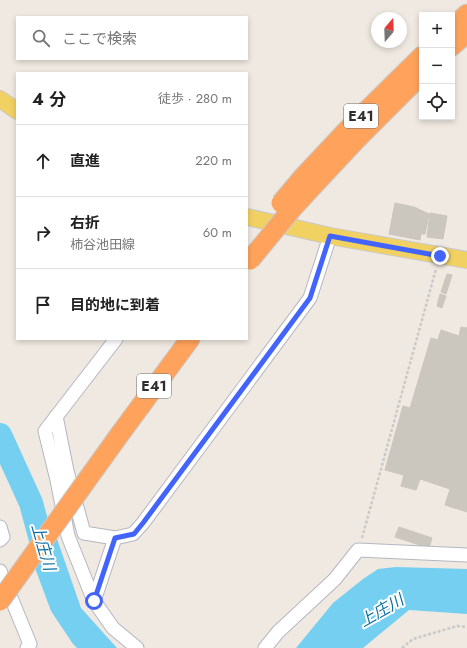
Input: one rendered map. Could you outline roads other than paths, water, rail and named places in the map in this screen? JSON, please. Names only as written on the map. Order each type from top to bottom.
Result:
[{"type":"highway","points":[[455,25],[467,14]]},
{"type":"highway","points":[[455,43],[467,32]]},
{"type":"highway","name":"E41","points":[[248,256],[292,209],[308,182],[348,129],[419,59]]},
{"type":"highway","name":"E41","points":[[308,182],[357,139],[419,77]]},
{"type":"highway","name":"E41","points":[[0,601],[115,430],[172,340]]},
{"type":"highway","name":"E41","points":[[0,582],[115,430],[189,340]]},
{"type":"main road","points":[[0,99],[16,110]]},
{"type":"main road","points":[[248,217],[330,236],[467,260]]},
{"type":"street","points":[[56,416],[76,508],[84,533],[115,538],[134,534],[310,298],[330,236]]},
{"type":"street","points":[[115,340],[44,431],[57,480],[68,536],[94,601],[112,628],[137,648]]},
{"type":"street","points":[[0,527],[2,537],[0,540]]},
{"type":"street","points":[[94,601],[115,538]]},
{"type":"street","points":[[265,648],[278,632],[335,579],[358,550],[467,555]]},
{"type":"street","points":[[0,571],[30,644],[27,648]]},
{"type":"water","points":[[56,536],[81,608],[117,648],[77,648],[51,611],[35,568]]},
{"type":"water","points":[[396,567],[467,569],[467,614],[409,610],[363,648],[296,648],[333,603],[378,569]]},
{"type":"waterway","name":"上庄川","points":[[0,435],[31,503],[47,562]]}]
